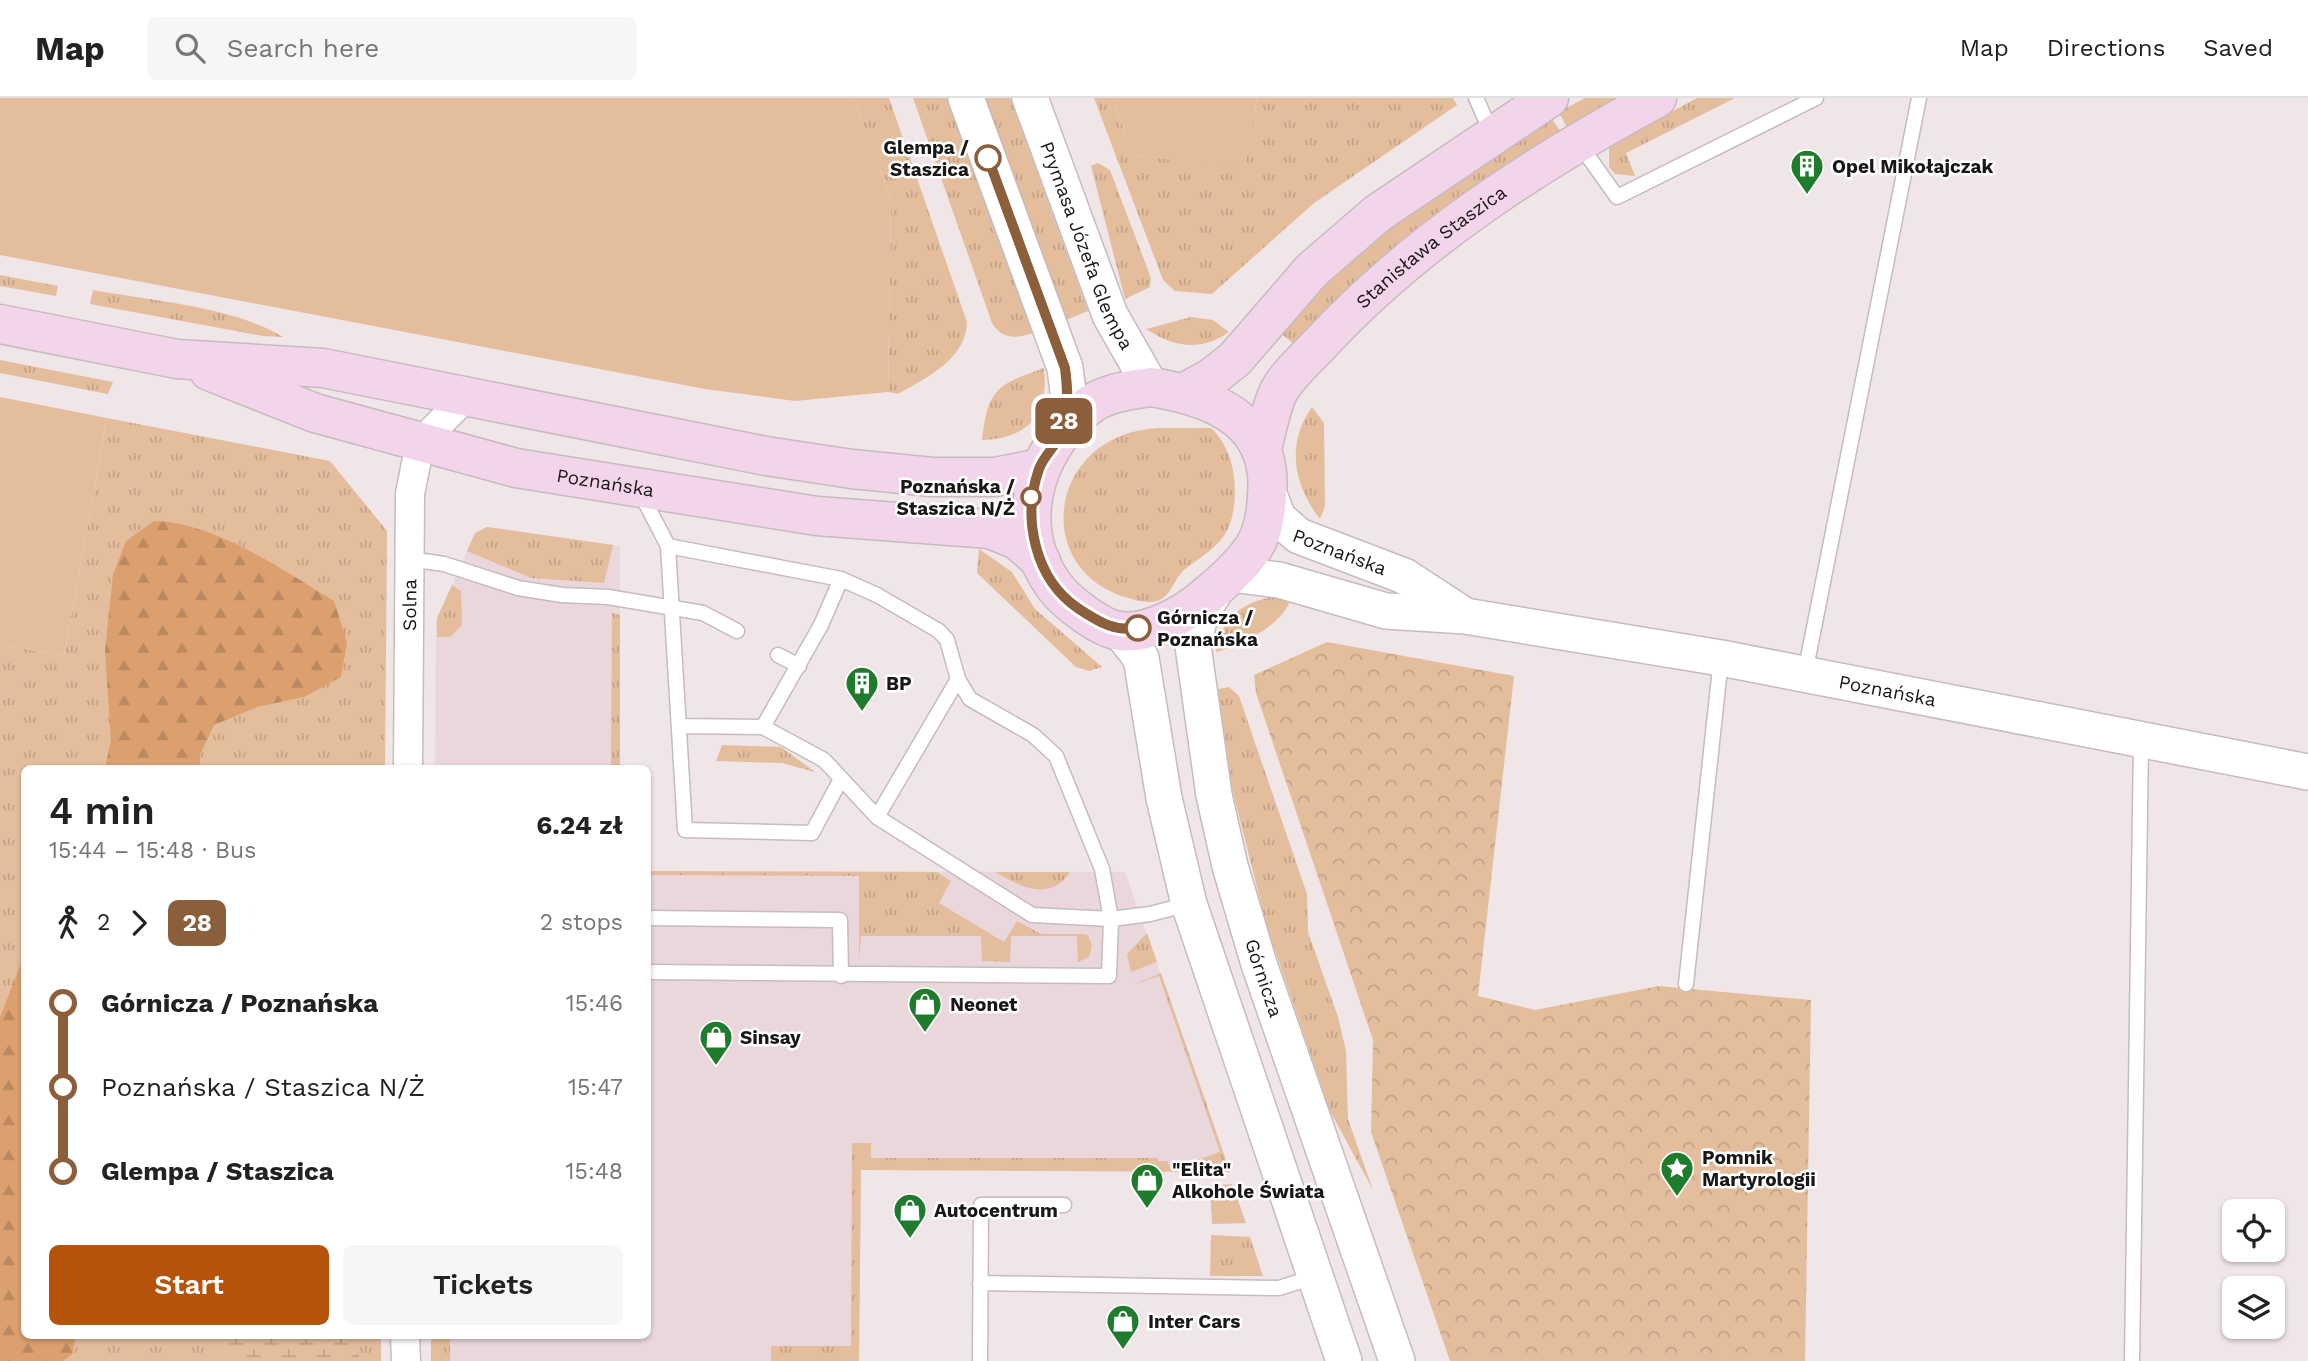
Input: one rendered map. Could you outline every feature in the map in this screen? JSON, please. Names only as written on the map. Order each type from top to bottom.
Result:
[{"type":"main road","points":[[1168,390],[1215,402],[1242,421],[1262,449],[1268,491],[1265,520],[1253,550],[1190,611],[1157,625],[1120,631],[1071,604],[1055,587],[1041,561],[1031,526],[1031,497],[1040,468],[1061,435],[1088,406],[1121,392],[1168,390],[1211,378],[1235,359],[1312,270],[1378,213],[1549,98]]},
{"type":"main road","name":"Stanisława Staszica","points":[[1262,449],[1278,392],[1356,304],[1497,195],[1577,141],[1657,98]]},
{"type":"main road","name":"Poznańska","points":[[0,324],[177,359],[323,368],[766,456],[852,470],[932,477],[995,477],[1040,468]]},
{"type":"main road","name":"Poznańska","points":[[177,359],[315,413],[516,468],[817,516],[990,528],[1017,540],[1041,561]]},
{"type":"street","points":[[966,98],[1065,368],[1069,399],[1061,435]]},
{"type":"street","name":"Prymasa Józefa Glempa","points":[[1030,98],[1110,315],[1168,390]]},
{"type":"street","points":[[420,443],[467,396]]},
{"type":"street","name":"Solna","points":[[408,765],[409,508],[420,443]]},
{"type":"street","name":"Poznańska","points":[[1268,491],[1278,518],[1299,536],[1404,576],[1465,616]]},
{"type":"street","name":"Poznańska","points":[[1224,580],[1291,583],[1386,611],[1465,616],[1721,658],[2141,742],[2308,772]]},
{"type":"street","name":"Górnicza","points":[[1224,580],[1200,616],[1193,646],[1214,795],[1230,866],[1259,964],[1396,1361]]},
{"type":"street","points":[[1120,631],[1141,658],[1164,798],[1189,904],[1344,1361]]},
{"type":"street","points":[[405,1339],[406,1361]]},
{"type":"lane","points":[[1476,98],[1492,134]]},
{"type":"lane","points":[[1577,141],[1617,197],[1816,98]]},
{"type":"lane","points":[[1805,674],[1919,98]]},
{"type":"lane","points":[[638,489],[668,546],[685,830],[812,833],[841,779]]},
{"type":"lane","points":[[651,972],[841,976],[1109,976],[1111,919],[1102,869],[1056,756],[1034,735],[979,706],[958,679],[953,653],[939,631],[877,595],[841,579],[668,546]]},
{"type":"lane","points":[[408,559],[444,564],[519,588],[703,613],[737,631]]},
{"type":"lane","points":[[763,727],[799,666],[841,579]]},
{"type":"lane","points":[[778,655],[799,666]]},
{"type":"lane","points":[[1686,984],[1721,658]]},
{"type":"lane","points":[[877,817],[958,679]]},
{"type":"lane","points":[[679,726],[763,727],[824,760],[877,817],[1032,915],[1111,919],[1150,914],[1189,904]]},
{"type":"lane","points":[[2132,1361],[2141,742]]},
{"type":"lane","points":[[651,918],[840,920],[841,976]]},
{"type":"lane","points":[[980,1361],[981,1205],[1064,1205]]},
{"type":"lane","points":[[980,1283],[1279,1288],[1316,1276]]},
{"type":"shaded area","points":[[487,527],[620,546],[620,765],[435,765],[436,622],[475,533]]},
{"type":"shaded area","points":[[651,871],[1125,872],[1230,1172],[861,1170],[859,1361],[431,1361],[431,1339],[651,1339]]},
{"type":"green space","points":[[0,98],[854,98],[891,200],[888,392],[795,401],[705,389],[0,255]]},
{"type":"green space","points":[[854,98],[889,98],[967,322],[965,335],[953,357],[933,374],[898,394],[888,392],[891,200]]},
{"type":"green space","points":[[913,98],[947,98],[1033,333],[1021,336],[1005,335],[992,323]]},
{"type":"green space","points":[[984,98],[1010,98],[1088,311],[1066,320]]},
{"type":"green space","points":[[1094,98],[1112,98],[1134,156],[1245,166],[1257,98],[1453,98],[1457,105],[1314,203],[1212,294],[1175,291],[1163,280]]},
{"type":"green space","points":[[1112,98],[1257,98],[1245,167],[1134,156]]},
{"type":"green space","points":[[1585,98],[1624,98],[1568,130],[1559,112]]},
{"type":"green space","points":[[1697,98],[1735,98],[1626,153],[1635,176],[1615,174],[1609,167],[1609,146]]},
{"type":"green space","points":[[1552,119],[1561,132],[1294,344],[1279,332],[1337,272],[1412,209]]},
{"type":"green space","points":[[1098,163],[1110,170],[1151,278],[1150,287],[1125,299],[1091,166]]},
{"type":"green space","points":[[0,275],[58,286],[56,296],[0,286]]},
{"type":"green space","points":[[93,290],[216,311],[240,318],[283,337],[263,336],[90,304]]},
{"type":"green space","points":[[1191,317],[1213,320],[1229,332],[1208,342],[1187,345],[1166,340],[1146,329]]},
{"type":"green space","points":[[0,360],[113,382],[108,394],[0,373]]},
{"type":"green space","points":[[1044,368],[1043,398],[1032,420],[1024,429],[1012,435],[982,440],[988,409],[998,391],[1015,379]]},
{"type":"green space","points":[[0,397],[107,418],[64,656],[0,644]]},
{"type":"green space","points":[[1312,407],[1324,423],[1325,506],[1320,519],[1304,492],[1296,464],[1298,435]]},
{"type":"green space","points":[[107,418],[330,461],[387,531],[385,765],[21,765],[21,1339],[381,1339],[381,1361],[0,1361],[0,644],[64,656]]},
{"type":"green space","points":[[1160,428],[1211,428],[1230,457],[1234,505],[1229,526],[1219,541],[1180,574],[1162,599],[1145,602],[1125,597],[1094,581],[1074,558],[1065,531],[1065,503],[1075,475],[1094,452],[1123,435]]},
{"type":"green space","points":[[154,521],[177,523],[247,550],[334,601],[347,642],[341,677],[304,697],[257,707],[214,725],[200,755],[200,765],[106,765],[111,740],[105,651],[113,575],[126,541]]},
{"type":"green space","points":[[487,527],[613,545],[604,583],[531,578],[467,551],[475,533]]},
{"type":"green space","points":[[979,549],[1012,572],[1035,609],[1102,667],[1089,671],[1076,667],[977,573]]},
{"type":"green space","points":[[452,585],[461,591],[462,625],[450,637],[437,637],[437,618]]},
{"type":"green space","points":[[1292,594],[1282,615],[1273,623],[1250,638],[1216,652],[1225,626],[1242,608],[1265,598]]},
{"type":"green space","points":[[612,613],[620,615],[620,765],[611,765]]},
{"type":"green space","points":[[1327,642],[1514,676],[1478,996],[1535,1010],[1659,986],[1811,1000],[1805,1361],[1450,1361],[1371,1132],[1373,1040],[1256,693],[1254,675]]},
{"type":"green space","points":[[1229,687],[1239,696],[1307,894],[1308,932],[1338,1017],[1346,1051],[1348,1119],[1373,1190],[1330,1111],[1267,927],[1232,788],[1218,689]]},
{"type":"green space","points":[[722,745],[781,747],[815,772],[782,763],[716,761]]},
{"type":"green space","points":[[651,871],[937,872],[951,881],[939,903],[1004,942],[1017,921],[1041,934],[1088,935],[1092,946],[1089,957],[1078,962],[1077,936],[1011,936],[1010,962],[982,961],[981,936],[861,936],[859,962],[859,876],[651,875]]},
{"type":"green space","points":[[995,872],[1070,872],[1053,887],[1034,889]]},
{"type":"green space","points":[[1147,933],[1157,962],[1131,972],[1127,954]]},
{"type":"green space","points":[[21,964],[21,1339],[75,1339],[72,1354],[63,1361],[0,1361],[0,1017]]},
{"type":"green space","points":[[1161,973],[1230,1172],[861,1170],[859,1361],[771,1361],[771,1346],[851,1346],[852,1143],[871,1143],[871,1158],[1158,1158],[1158,1161],[1167,1161],[1171,1169],[1220,1152],[1159,976],[1135,984]]},
{"type":"green space","points":[[1232,1184],[1246,1223],[1212,1224],[1210,1186]]},
{"type":"green space","points":[[1211,1235],[1250,1237],[1263,1276],[1210,1276]]},
{"type":"green space","points":[[210,1339],[355,1339],[359,1356],[356,1361],[241,1361]]},
{"type":"green space","points":[[431,1339],[450,1339],[450,1361],[431,1361]]},
{"type":"bus line","name":"28","points":[[988,158],[1065,368],[1069,399],[1061,435],[1048,451],[1031,497],[1031,526],[1041,561],[1055,587],[1071,604],[1091,618],[1120,631],[1138,628]]},
{"type":"place","name":"Glempa / Staszica","points":[[988,158]]},
{"type":"place","name":"Opel Mikołajczak","points":[[1807,196]]},
{"type":"place","name":"Poznańska / Staszica N/Ż","points":[[1031,497]]},
{"type":"place","name":"Górnicza / Poznańska","points":[[1138,628]]},
{"type":"place","name":"BP","points":[[862,713]]},
{"type":"place","name":"Neonet","points":[[925,1034]]},
{"type":"place","name":"Sinsay","points":[[716,1067]]},
{"type":"place","name":"Pomnik Martyrologii","points":[[1677,1198]]},
{"type":"place","name":"\"Elita\" Alkohole Świata","points":[[1147,1210]]},
{"type":"place","name":"Autocentrum","points":[[910,1240]]},
{"type":"place","name":"Inter Cars","points":[[1123,1351]]}]
